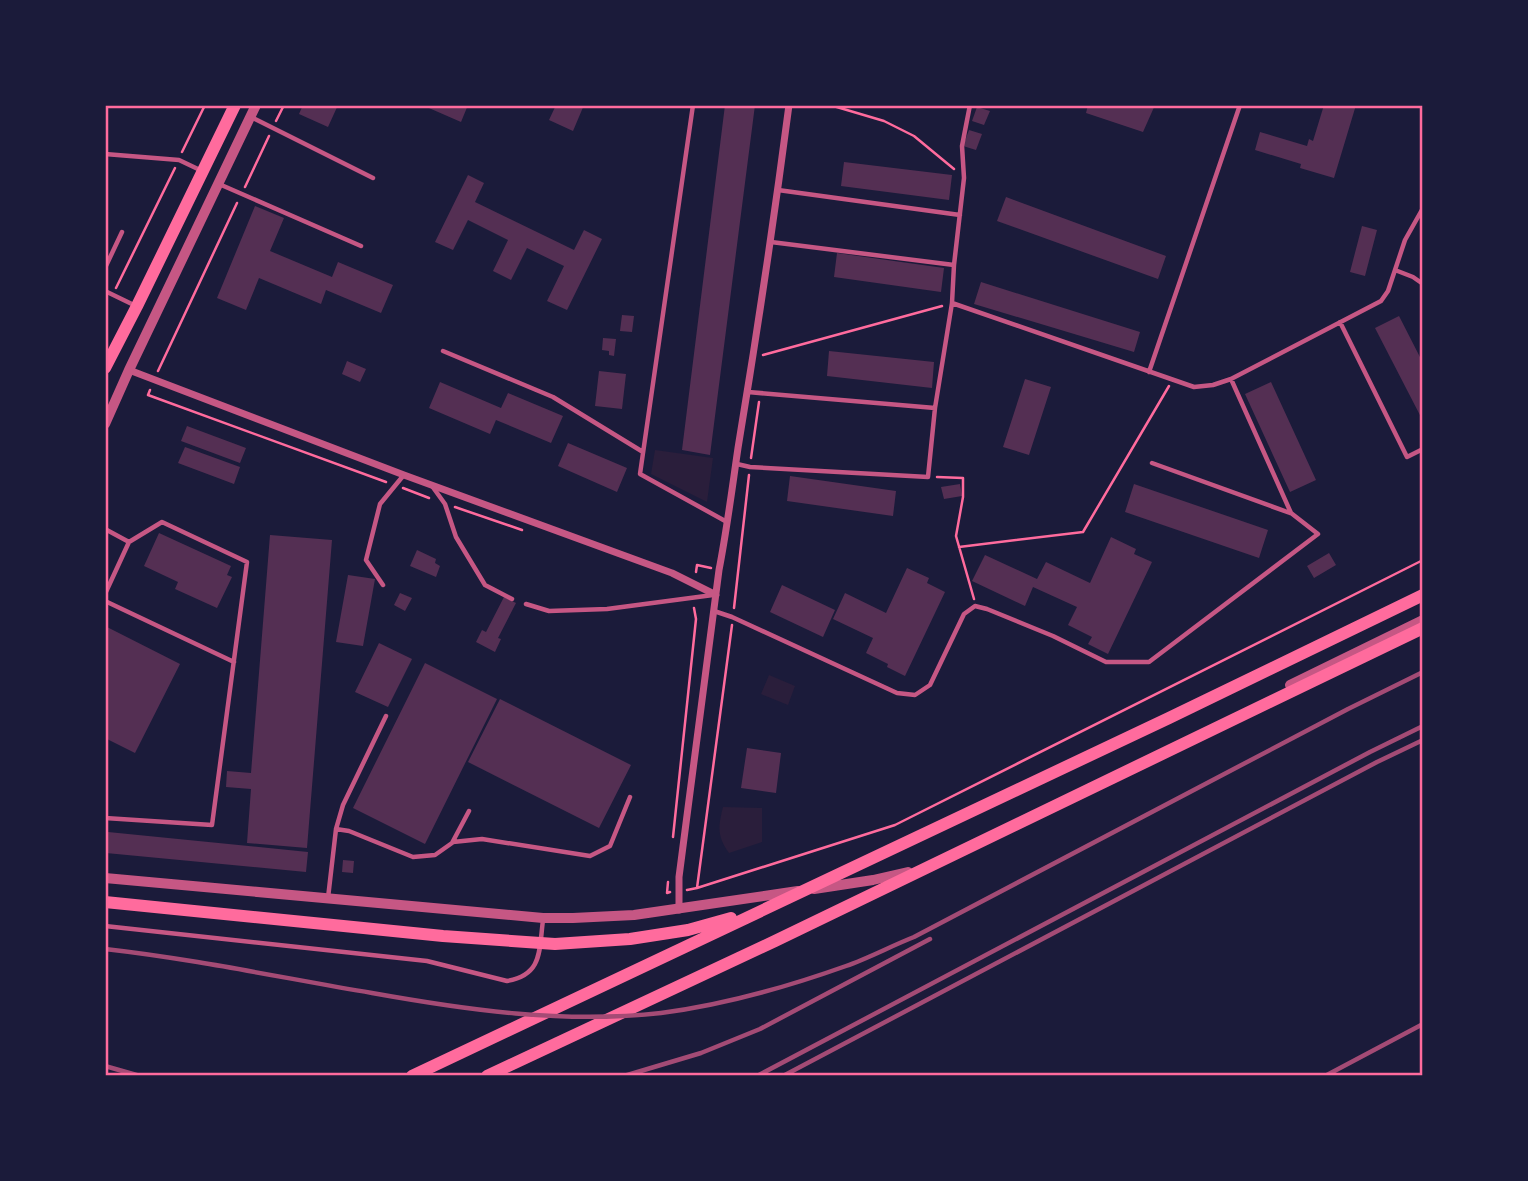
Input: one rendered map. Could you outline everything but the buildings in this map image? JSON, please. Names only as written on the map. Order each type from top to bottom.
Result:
[{"type":"main road","points":[[105,367],[235,105]]},
{"type":"main road","points":[[412,1076],[1169,719],[1423,595]]},
{"type":"main road","points":[[487,1076],[775,941],[1423,628]]},
{"type":"main road","points":[[105,902],[443,936],[555,944],[630,939],[677,932],[762,910]]},
{"type":"street","points":[[105,424],[256,105]]},
{"type":"street","points":[[679,910],[678,891],[713,610],[754,357],[789,105]]},
{"type":"street","points":[[129,370],[672,573],[716,595]]},
{"type":"street","points":[[823,887],[1423,595]]},
{"type":"street","points":[[105,878],[543,918],[621,916],[679,910],[898,875],[921,867],[1423,620]]},
{"type":"lane","points":[[693,105],[640,474],[728,523]]},
{"type":"lane","points":[[736,464],[928,477],[935,408],[952,303],[964,178],[962,146],[970,105]]},
{"type":"lane","points":[[1149,372],[1240,105]]},
{"type":"lane","points":[[250,117],[373,178]]},
{"type":"lane","points":[[105,155],[179,160],[202,171]]},
{"type":"lane","points":[[218,183],[361,246]]},
{"type":"lane","points":[[778,190],[960,215]]},
{"type":"lane","points":[[952,303],[1195,387],[1213,385],[1231,379],[1381,301],[1388,291],[1405,240],[1423,208]]},
{"type":"lane","points":[[105,268],[122,232]]},
{"type":"lane","points":[[771,242],[954,265]]},
{"type":"lane","points":[[1395,270],[1423,284]]},
{"type":"lane","points":[[105,291],[137,306]]},
{"type":"lane","points":[[1340,322],[1407,457],[1423,449]]},
{"type":"lane","points":[[443,351],[553,397],[643,452]]},
{"type":"lane","points":[[1231,379],[1291,513]]},
{"type":"lane","points":[[748,392],[935,408]]},
{"type":"lane","points":[[713,610],[897,693],[915,695],[930,685],[964,614],[975,606],[1053,636],[1106,662],[1149,662],[1318,534],[1291,513],[1152,463]]},
{"type":"lane","points":[[383,585],[366,560],[380,504],[404,475]]},
{"type":"lane","points":[[431,485],[445,504],[456,537],[485,585],[512,599]]},
{"type":"lane","points":[[105,594],[129,542],[162,522],[247,562],[212,825],[105,818]]},
{"type":"lane","points":[[105,529],[129,542]]},
{"type":"lane","points":[[526,604],[549,611],[607,609],[716,595]]},
{"type":"lane","points":[[105,601],[234,662]]},
{"type":"lane","points":[[328,898],[336,829],[343,805],[386,716]]},
{"type":"lane","points":[[452,843],[482,839],[590,856],[610,846],[630,797]]},
{"type":"lane","points":[[336,829],[349,831],[413,857],[436,855],[452,843],[468,811]]},
{"type":"lane","points":[[105,926],[427,961],[507,981],[527,974],[538,961],[543,918]]},
{"type":"path","points":[[113,295],[205,105]]},
{"type":"path","points":[[831,105],[884,121],[914,136],[964,178]]},
{"type":"path","points":[[754,357],[952,303]]},
{"type":"path","points":[[959,547],[1083,532],[1173,380]]},
{"type":"path","points":[[697,888],[760,393]]},
{"type":"path","points":[[928,477],[963,478],[957,536],[975,606]]},
{"type":"path","points":[[678,891],[697,888],[895,825],[1423,560]]},
{"type":"shaded area","points":[[655,450],[713,458],[707,502],[651,474]]},
{"type":"shaded area","points":[[769,675],[795,686],[788,705],[761,694]]},
{"type":"shaded area","points":[[723,807],[762,808],[762,842],[729,853],[720,831]]},
{"type":"railway","points":[[105,949],[205,963],[444,1005],[516,1014],[625,1016],[708,1005],[824,974],[914,937],[1423,672]]},
{"type":"railway","points":[[757,1076],[1423,726]]},
{"type":"railway","points":[[783,1076],[1423,740]]},
{"type":"railway","points":[[624,1076],[701,1053],[760,1029],[930,939]]},
{"type":"railway","points":[[1325,1076],[1423,1024]]},
{"type":"railway","points":[[105,1066],[140,1076]]}]
